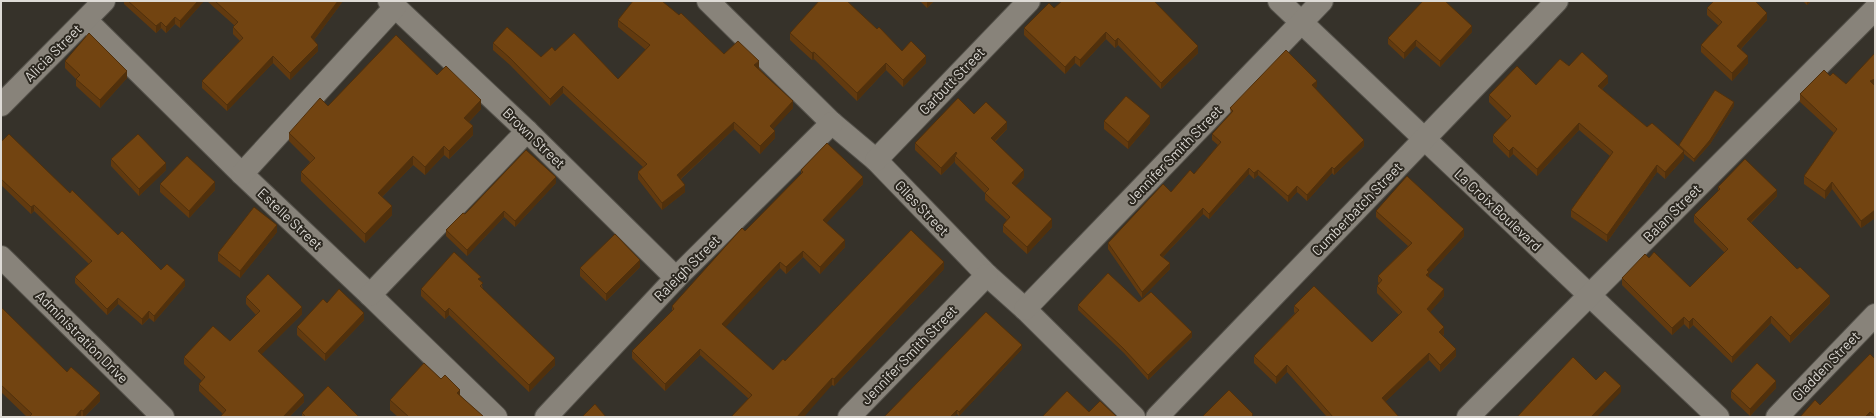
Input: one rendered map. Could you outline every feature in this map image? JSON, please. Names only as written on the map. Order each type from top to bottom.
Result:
[{"type":"street","name":"Alicia Street","points":[[1,105],[104,1]]},
{"type":"street","name":"Giles Street","points":[[708,1],[832,123],[876,160],[987,275],[1025,309],[1134,417]]},
{"type":"street","name":"Garbutt Street","points":[[876,160],[1029,1]]},
{"type":"street","name":"La Croix Boulevard","points":[[1278,1],[1718,417]]},
{"type":"street","name":"Jennifer Smith Street","points":[[1025,309],[1322,1]]},
{"type":"street","name":"Cumberbatch Street","points":[[1156,417],[1557,1]]},
{"type":"street","name":"Brown Street","points":[[392,4],[527,131],[676,278]]},
{"type":"street","points":[[242,174],[392,4]]},
{"type":"street","name":"Balan Street","points":[[1468,417],[1875,9]]},
{"type":"street","name":"Estelle Street","points":[[86,20],[242,174],[496,417]]},
{"type":"street","name":"Raleigh Street","points":[[546,417],[676,278],[832,123]]},
{"type":"street","points":[[370,295],[527,131]]},
{"type":"street","name":"Administration Drive","points":[[1,257],[163,417]]},
{"type":"street","name":"Jennifer Smith Street","points":[[849,417],[987,275]]},
{"type":"street","name":"Gladden Street","points":[[1777,417],[1875,315]]},
{"type":"building","points":[[128,1],[198,1],[180,21],[175,17],[166,27],[161,22],[156,26]]},
{"type":"building","points":[[215,1],[338,1],[311,37],[318,45],[290,73],[273,56],[227,105],[202,81],[243,38],[233,27],[238,22]]},
{"type":"building","points":[[633,1],[662,1],[679,15],[681,13],[724,54],[738,41],[759,61],[754,65],[793,101],[770,126],[775,131],[760,146],[734,122],[677,175],[685,185],[662,203],[638,172],[647,164],[563,86],[550,99],[510,58],[493,43],[507,27],[541,57],[552,47],[555,51],[574,33],[618,79],[650,45],[618,20]]},
{"type":"building","points":[[819,1],[847,1],[877,29],[879,27],[902,51],[911,41],[926,56],[903,80],[886,63],[857,93],[814,52],[812,53],[790,33]]},
{"type":"building","points":[[1062,1],[1154,1],[1198,46],[1161,83],[1118,38],[1115,41],[1106,32],[1080,60],[1075,56],[1065,67],[1024,28],[1049,3],[1054,8]]},
{"type":"building","points":[[1423,1],[1445,1],[1472,26],[1440,61],[1416,40],[1404,53],[1388,38]]},
{"type":"building","points":[[1714,1],[1755,1],[1767,13],[1737,46],[1748,56],[1732,73],[1701,45],[1722,22],[1707,8]]},
{"type":"building","points":[[89,33],[127,71],[100,100],[76,79],[80,75],[65,61]]},
{"type":"building","points":[[396,35],[437,75],[446,66],[481,100],[464,118],[473,126],[449,151],[444,146],[425,167],[413,156],[378,193],[392,206],[365,234],[301,172],[315,158],[289,133],[320,98],[328,106]]},
{"type":"building","points":[[1286,50],[1317,81],[1312,85],[1364,140],[1334,169],[1332,167],[1307,195],[1297,186],[1288,196],[1258,170],[1254,173],[1249,168],[1209,214],[1203,208],[1160,255],[1170,263],[1142,292],[1108,243],[1163,184],[1171,192],[1190,170],[1194,174],[1221,142],[1212,134],[1233,111],[1230,108]]},
{"type":"building","points":[[1582,52],[1608,76],[1598,86],[1647,127],[1652,123],[1684,151],[1665,172],[1657,165],[1607,235],[1571,210],[1613,152],[1579,123],[1537,169],[1513,147],[1509,151],[1493,135],[1511,116],[1489,95],[1517,66],[1536,85],[1560,59],[1569,66]]},
{"type":"building","points":[[1874,54],[1875,79],[1870,81],[1875,86],[1875,210],[1861,221],[1832,182],[1825,191],[1804,176],[1837,129],[1800,94],[1824,70],[1830,76],[1833,73],[1846,84]]},
{"type":"building","points":[[1715,90],[1734,102],[1710,140],[1694,159],[1679,145]]},
{"type":"building","points":[[1126,96],[1150,116],[1128,142],[1104,121]]},
{"type":"building","points":[[958,98],[974,114],[986,102],[1007,122],[991,138],[1024,170],[1012,183],[1052,219],[1027,247],[1003,225],[1010,217],[985,193],[989,189],[955,156],[957,153],[956,152],[941,168],[915,143]]},
{"type":"building","points":[[9,134],[70,193],[72,190],[118,235],[122,231],[161,270],[167,264],[185,280],[154,316],[149,311],[142,319],[118,298],[107,309],[75,277],[92,261],[34,205],[31,207],[1,179],[1,142]]},
{"type":"building","points":[[138,134],[166,163],[139,189],[111,159]]},
{"type":"building","points":[[827,143],[863,177],[823,220],[845,240],[820,267],[803,251],[786,267],[780,262],[722,324],[773,370],[783,359],[785,361],[911,230],[944,262],[834,379],[832,378],[797,417],[731,417],[752,395],[700,349],[665,384],[632,351],[674,309],[672,306],[742,228],[745,231],[803,172],[801,170]]},
{"type":"building","points":[[526,150],[556,177],[515,221],[504,211],[467,250],[446,230],[463,213],[465,214]]},
{"type":"building","points":[[187,156],[215,182],[189,211],[160,184]]},
{"type":"building","points":[[1745,159],[1777,190],[1747,219],[1797,269],[1800,267],[1830,296],[1790,336],[1771,316],[1732,357],[1693,318],[1689,322],[1684,317],[1672,328],[1622,278],[1645,254],[1649,258],[1654,252],[1690,287],[1728,249],[1694,215],[1720,189],[1718,187]]},
{"type":"building","points":[[1407,176],[1464,229],[1427,270],[1429,272],[1426,275],[1444,289],[1427,309],[1444,327],[1439,332],[1456,349],[1440,365],[1429,353],[1382,398],[1399,417],[1333,417],[1287,365],[1276,377],[1254,356],[1299,310],[1294,306],[1314,286],[1372,342],[1402,312],[1377,286],[1382,280],[1378,276],[1412,243],[1376,211]]},
{"type":"building","points":[[254,207],[277,225],[240,271],[218,253]]},
{"type":"building","points":[[615,234],[640,260],[606,294],[580,268]]},
{"type":"building","points":[[454,252],[481,277],[478,279],[483,283],[480,286],[555,358],[529,385],[449,308],[445,312],[421,289]]},
{"type":"building","points":[[1108,273],[1139,302],[1151,292],[1192,332],[1148,375],[1124,349],[1078,305]]},
{"type":"building","points":[[268,274],[302,307],[258,351],[304,395],[283,417],[221,417],[226,410],[199,384],[205,377],[184,357],[213,326],[230,341],[260,311],[246,297]]},
{"type":"building","points":[[339,289],[364,313],[325,354],[297,327],[323,299],[327,303]]},
{"type":"building","points":[[1,307],[67,372],[71,367],[100,393],[83,411],[81,410],[75,417],[29,417],[32,414],[1,385]]},
{"type":"building","points":[[986,312],[1022,345],[959,412],[957,410],[950,417],[884,417]]},
{"type":"building","points":[[1870,354],[1875,359],[1875,416],[1870,412],[1865,417],[1800,417],[1815,400],[1820,405]]},
{"type":"building","points":[[1573,357],[1596,380],[1605,371],[1621,386],[1591,417],[1517,417]]},
{"type":"building","points":[[424,363],[441,379],[445,375],[460,390],[457,393],[483,416],[409,417],[390,400]]},
{"type":"building","points":[[1757,363],[1776,381],[1750,409],[1731,391]]},
{"type":"building","points":[[328,386],[359,417],[306,417],[302,413]]},
{"type":"building","points":[[1229,390],[1253,414],[1252,415],[1254,417],[1202,417]]},
{"type":"building","points":[[1067,391],[1089,412],[1100,401],[1117,417],[1042,417]]},
{"type":"building","points":[[595,404],[606,417],[582,417]]}]
